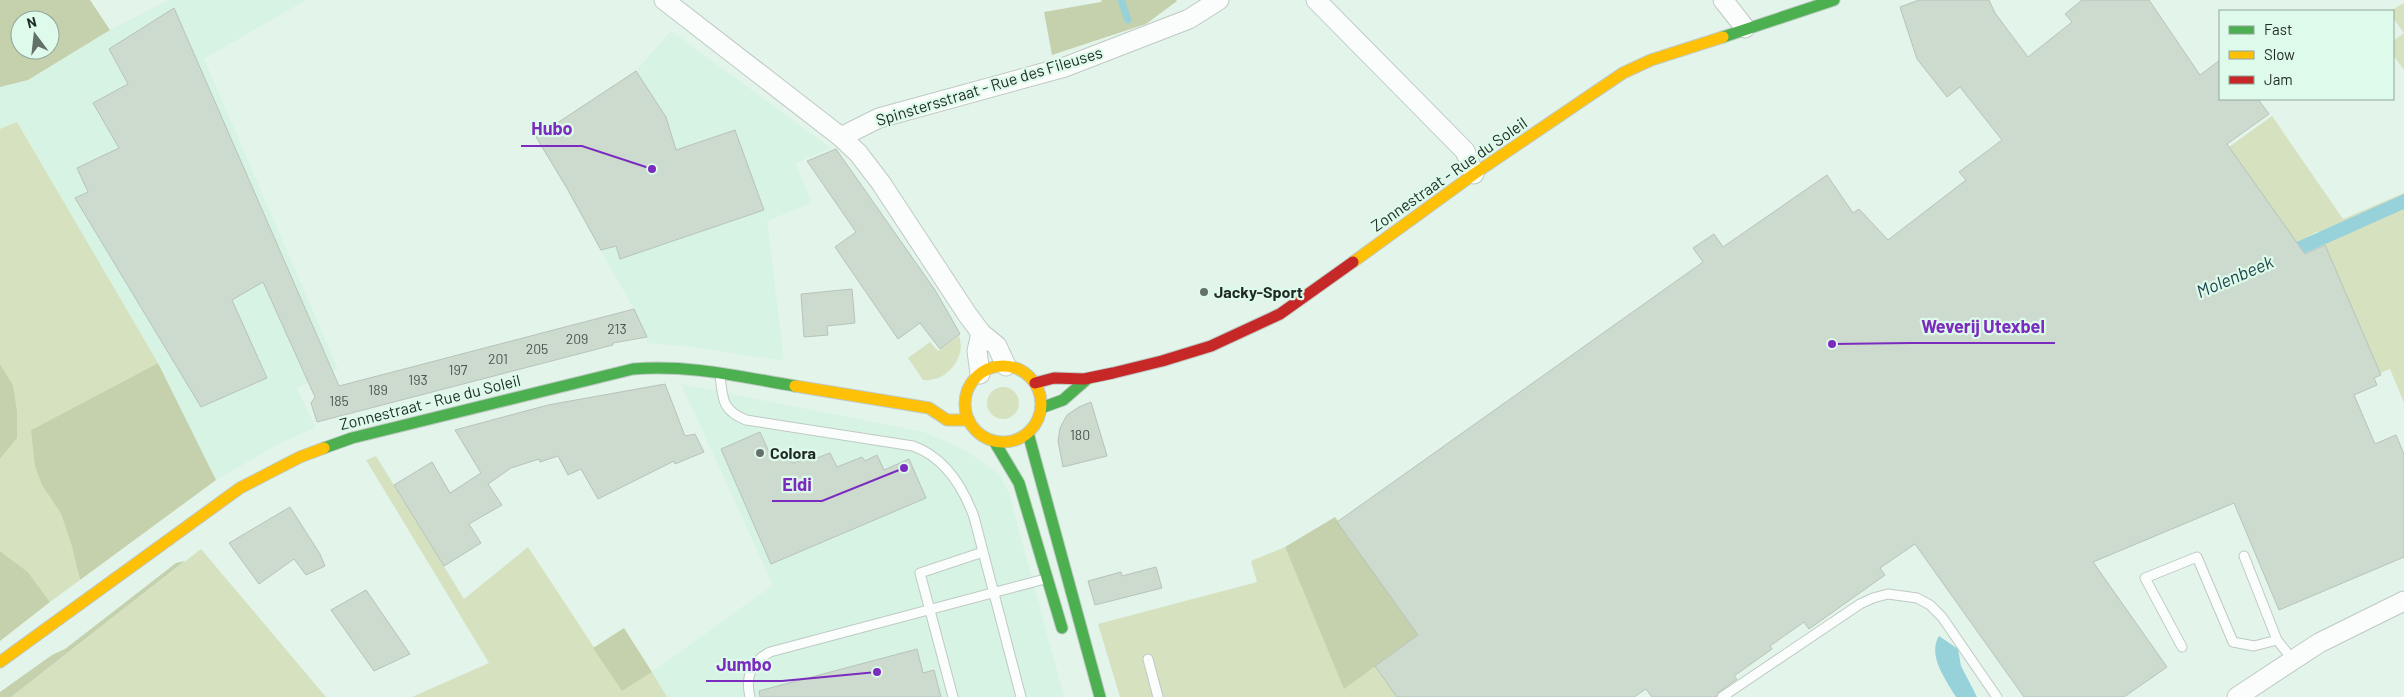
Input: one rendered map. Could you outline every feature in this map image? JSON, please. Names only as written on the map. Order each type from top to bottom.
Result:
[{"type":"main road","name":"Zonnestraat - Rue du Soleil","points":[[1035,383],[1058,378],[1087,379],[1133,369],[1196,350],[1252,330],[1280,314],[1474,174],[1623,73],[1651,60],[1834,0]]},
{"type":"main road","points":[[1006,366],[1022,372],[1035,383],[1041,399],[1041,408],[1037,421],[1028,432],[1017,439],[1006,442],[994,440],[979,433],[969,420],[966,412],[966,395],[969,387],[980,374],[988,369],[1006,366]]},
{"type":"main road","name":"Zonnestraat - Rue du Soleil","points":[[0,662],[220,501],[268,473],[326,447],[423,419],[633,369],[670,367],[719,373],[929,408],[947,420],[969,420]]},
{"type":"main road","name":"Zonnestraat - Rue du Soleil","points":[[1041,408],[1063,400],[1087,379]]},
{"type":"main road","points":[[929,408],[947,400],[966,395]]},
{"type":"main road","points":[[1028,432],[1100,697]]},
{"type":"main road","points":[[994,440],[1019,483],[1066,641]]},
{"type":"street","points":[[664,0],[841,137],[858,153],[981,333],[997,346],[1006,366]]},
{"type":"street","name":"Spinstersstraat - Rue des Fileuses","points":[[841,137],[879,118],[1065,67],[1189,19],[1219,0]]},
{"type":"street","points":[[1316,0],[1465,151],[1474,174]]},
{"type":"street","points":[[1723,0],[1745,28]]},
{"type":"street","points":[[980,374],[977,357],[981,333]]},
{"type":"street","points":[[2236,697],[2319,643],[2404,601]]},
{"type":"lane","points":[[719,373],[722,398],[727,409],[732,414],[746,420],[865,438],[922,450],[942,463],[968,500],[974,516],[1021,697]]},
{"type":"lane","points":[[953,697],[920,573],[983,552]]},
{"type":"lane","points":[[2244,556],[2278,640],[2293,660]]},
{"type":"lane","points":[[2182,648],[2145,578],[2197,557],[2233,642],[2254,646],[2278,640]]},
{"type":"lane","points":[[750,697],[748,674],[759,658],[770,652],[1048,578]]},
{"type":"lane","points":[[1722,697],[1860,604],[1888,594],[1917,598],[1930,605],[1942,617],[1997,697]]},
{"type":"lane","points":[[1148,658],[1158,697]]},
{"type":"shaded area","points":[[0,0],[90,0],[110,30],[28,80],[0,87]]},
{"type":"shaded area","points":[[169,0],[306,0],[204,59],[338,369],[297,388],[316,428],[280,443],[216,480],[158,363],[17,122],[0,129],[0,87],[28,80],[110,30]]},
{"type":"shaded area","points":[[1102,0],[1177,1],[1146,24],[1052,55],[1044,12],[1101,2]]},
{"type":"shaded area","points":[[2404,3],[2404,33],[2394,19],[2394,10],[2392,10]]},
{"type":"shaded area","points":[[671,31],[831,148],[796,163],[811,203],[767,221],[784,361],[693,347],[647,343],[647,337],[634,309],[536,137],[636,71]]},
{"type":"shaded area","points":[[2404,33],[2404,70],[2394,56],[2394,40]]},
{"type":"shaded area","points":[[2272,116],[2343,219],[2404,193],[2404,403],[2390,369],[2380,373],[2318,231],[2297,243],[2229,147]]},
{"type":"shaded area","points":[[17,122],[158,363],[31,430],[42,485],[61,514],[80,580],[50,602],[28,572],[0,551],[0,459],[17,437],[13,385],[0,364],[0,129]]},
{"type":"shaded area","points":[[959,336],[961,344],[960,353],[953,367],[939,377],[923,380],[908,358],[930,342],[938,351]]},
{"type":"shaded area","points":[[158,363],[216,480],[80,580],[61,514],[42,485],[35,466],[31,430]]},
{"type":"shaded area","points":[[0,364],[13,385],[17,412],[17,438],[0,459]]},
{"type":"shaded area","points":[[681,384],[924,432],[963,449],[989,467],[1001,477],[1009,493],[1064,697],[667,697],[652,672],[773,585]]},
{"type":"shaded area","points":[[1003,387],[1009,388],[1014,392],[1018,397],[1018,409],[1014,414],[1009,418],[1003,419],[997,418],[992,414],[988,409],[987,403],[988,397],[992,392],[997,388]]},
{"type":"shaded area","points":[[376,456],[464,599],[528,547],[622,690],[652,672],[667,697],[412,697],[489,663],[366,460]]},
{"type":"shaded area","points":[[1335,517],[1418,635],[1344,689],[1285,547]]},
{"type":"shaded area","points":[[1285,547],[1344,688],[1375,666],[1397,697],[1120,697],[1098,624],[1257,582],[1251,561]]},
{"type":"shaded area","points":[[201,549],[326,697],[11,697]]},
{"type":"shaded area","points":[[0,551],[28,572],[50,602],[0,641]]},
{"type":"shaded area","points":[[185,561],[11,697],[0,697],[0,692],[52,655],[65,649],[176,563]]},
{"type":"shaded area","points":[[624,628],[652,672],[622,691],[593,648]]},
{"type":"water","name":"Molenbeek","points":[[2404,194],[2404,209],[2070,358],[2191,289]]},
{"type":"water","points":[[1939,636],[1958,649],[1961,666],[1977,697],[1956,697],[1936,659],[1936,643]]},
{"type":"building","points":[[1919,0],[1989,0],[1995,13],[2028,57],[2072,22],[2065,14],[2082,0],[2149,0],[2200,75],[2219,61],[2219,100],[2259,100],[2269,114],[2227,144],[2305,254],[2325,245],[2381,375],[2374,378],[2377,385],[2354,395],[2375,444],[2396,435],[2404,454],[2404,557],[2279,610],[2234,503],[2093,562],[2167,667],[2124,697],[2024,697],[1915,544],[1880,568],[1885,575],[1809,629],[1804,622],[1770,646],[1772,649],[1734,676],[1737,679],[1719,692],[1716,697],[1652,697],[1646,689],[1634,697],[1397,697],[1375,666],[1418,635],[1337,522],[1703,262],[1693,248],[1714,234],[1723,247],[1827,175],[1853,213],[1859,209],[1888,240],[1966,180],[1959,172],[2002,140],[1960,87],[1947,97],[1917,59],[1900,7]]},
{"type":"building","points":[[174,8],[339,386],[634,309],[647,337],[613,343],[613,345],[317,422],[311,403],[315,397],[263,282],[232,300],[267,378],[201,407],[75,198],[88,192],[77,168],[119,148],[93,103],[128,84],[109,49]]},
{"type":"building","points":[[636,71],[666,117],[676,150],[735,130],[764,210],[620,259],[616,246],[601,250],[536,137]]},
{"type":"building","points":[[836,149],[935,290],[960,334],[940,349],[920,323],[898,339],[835,247],[856,232],[807,161]]},
{"type":"building","points":[[852,289],[855,323],[827,326],[828,335],[804,337],[801,294]]},
{"type":"building","points":[[665,384],[685,436],[695,434],[704,452],[675,464],[674,461],[598,499],[581,469],[568,475],[558,456],[540,462],[539,459],[511,468],[488,484],[502,505],[469,524],[481,543],[444,566],[394,485],[432,462],[450,493],[481,473],[455,430],[548,405]]},
{"type":"building","points":[[1091,402],[1107,456],[1063,467],[1058,441],[1060,428],[1067,415]]},
{"type":"building","points":[[760,432],[769,452],[794,463],[815,454],[817,458],[830,453],[837,467],[862,457],[865,461],[877,455],[884,470],[909,459],[926,498],[771,564],[721,449]]},
{"type":"building","points":[[290,507],[320,554],[325,566],[306,575],[294,559],[259,584],[229,543]]},
{"type":"building","points":[[1156,567],[1162,588],[1095,605],[1088,581],[1121,572],[1122,576]]},
{"type":"building","points":[[366,590],[410,654],[374,671],[331,610]]},
{"type":"building","points":[[917,649],[923,673],[934,670],[941,697],[760,697],[759,691]]},
{"type":"waterway","points":[[1121,0],[1128,20]]},
{"type":"traffic: fast","points":[[1723,37],[1834,0]]},
{"type":"traffic: fast","points":[[324,448],[352,438],[633,369],[674,368],[694,370],[795,386]]},
{"type":"traffic: fast","points":[[1041,408],[1063,400],[1087,379]]},
{"type":"traffic: fast","points":[[1028,433],[1100,697]]},
{"type":"traffic: fast","points":[[994,441],[1019,483],[1062,628]]},
{"type":"traffic: slow","points":[[1353,262],[1474,174],[1623,73],[1651,60],[1723,37]]},
{"type":"traffic: slow","points":[[1003,366],[1017,369],[1030,377],[1038,390],[1041,404],[1038,418],[1030,431],[1017,439],[1003,442],[989,439],[976,431],[968,418],[965,404],[968,390],[976,377],[989,369],[1003,366]]},
{"type":"traffic: slow","points":[[795,386],[929,408],[947,420],[969,420]]},
{"type":"traffic: slow","points":[[0,662],[240,488],[300,457],[324,448]]},
{"type":"traffic: jam","points":[[1035,383],[1054,378],[1084,379],[1113,373],[1211,346],[1280,314],[1353,262]]},
{"type":"place","name":"Hubo","points":[[652,169]]},
{"type":"place","name":"Jacky-Sport","points":[[1204,292]]},
{"type":"place","name":"Weverij Utexbel","points":[[1832,344]]},
{"type":"place","name":"Colora","points":[[760,453]]},
{"type":"place","name":"Eldi","points":[[904,468]]},
{"type":"place","name":"Jumbo","points":[[877,672]]}]
